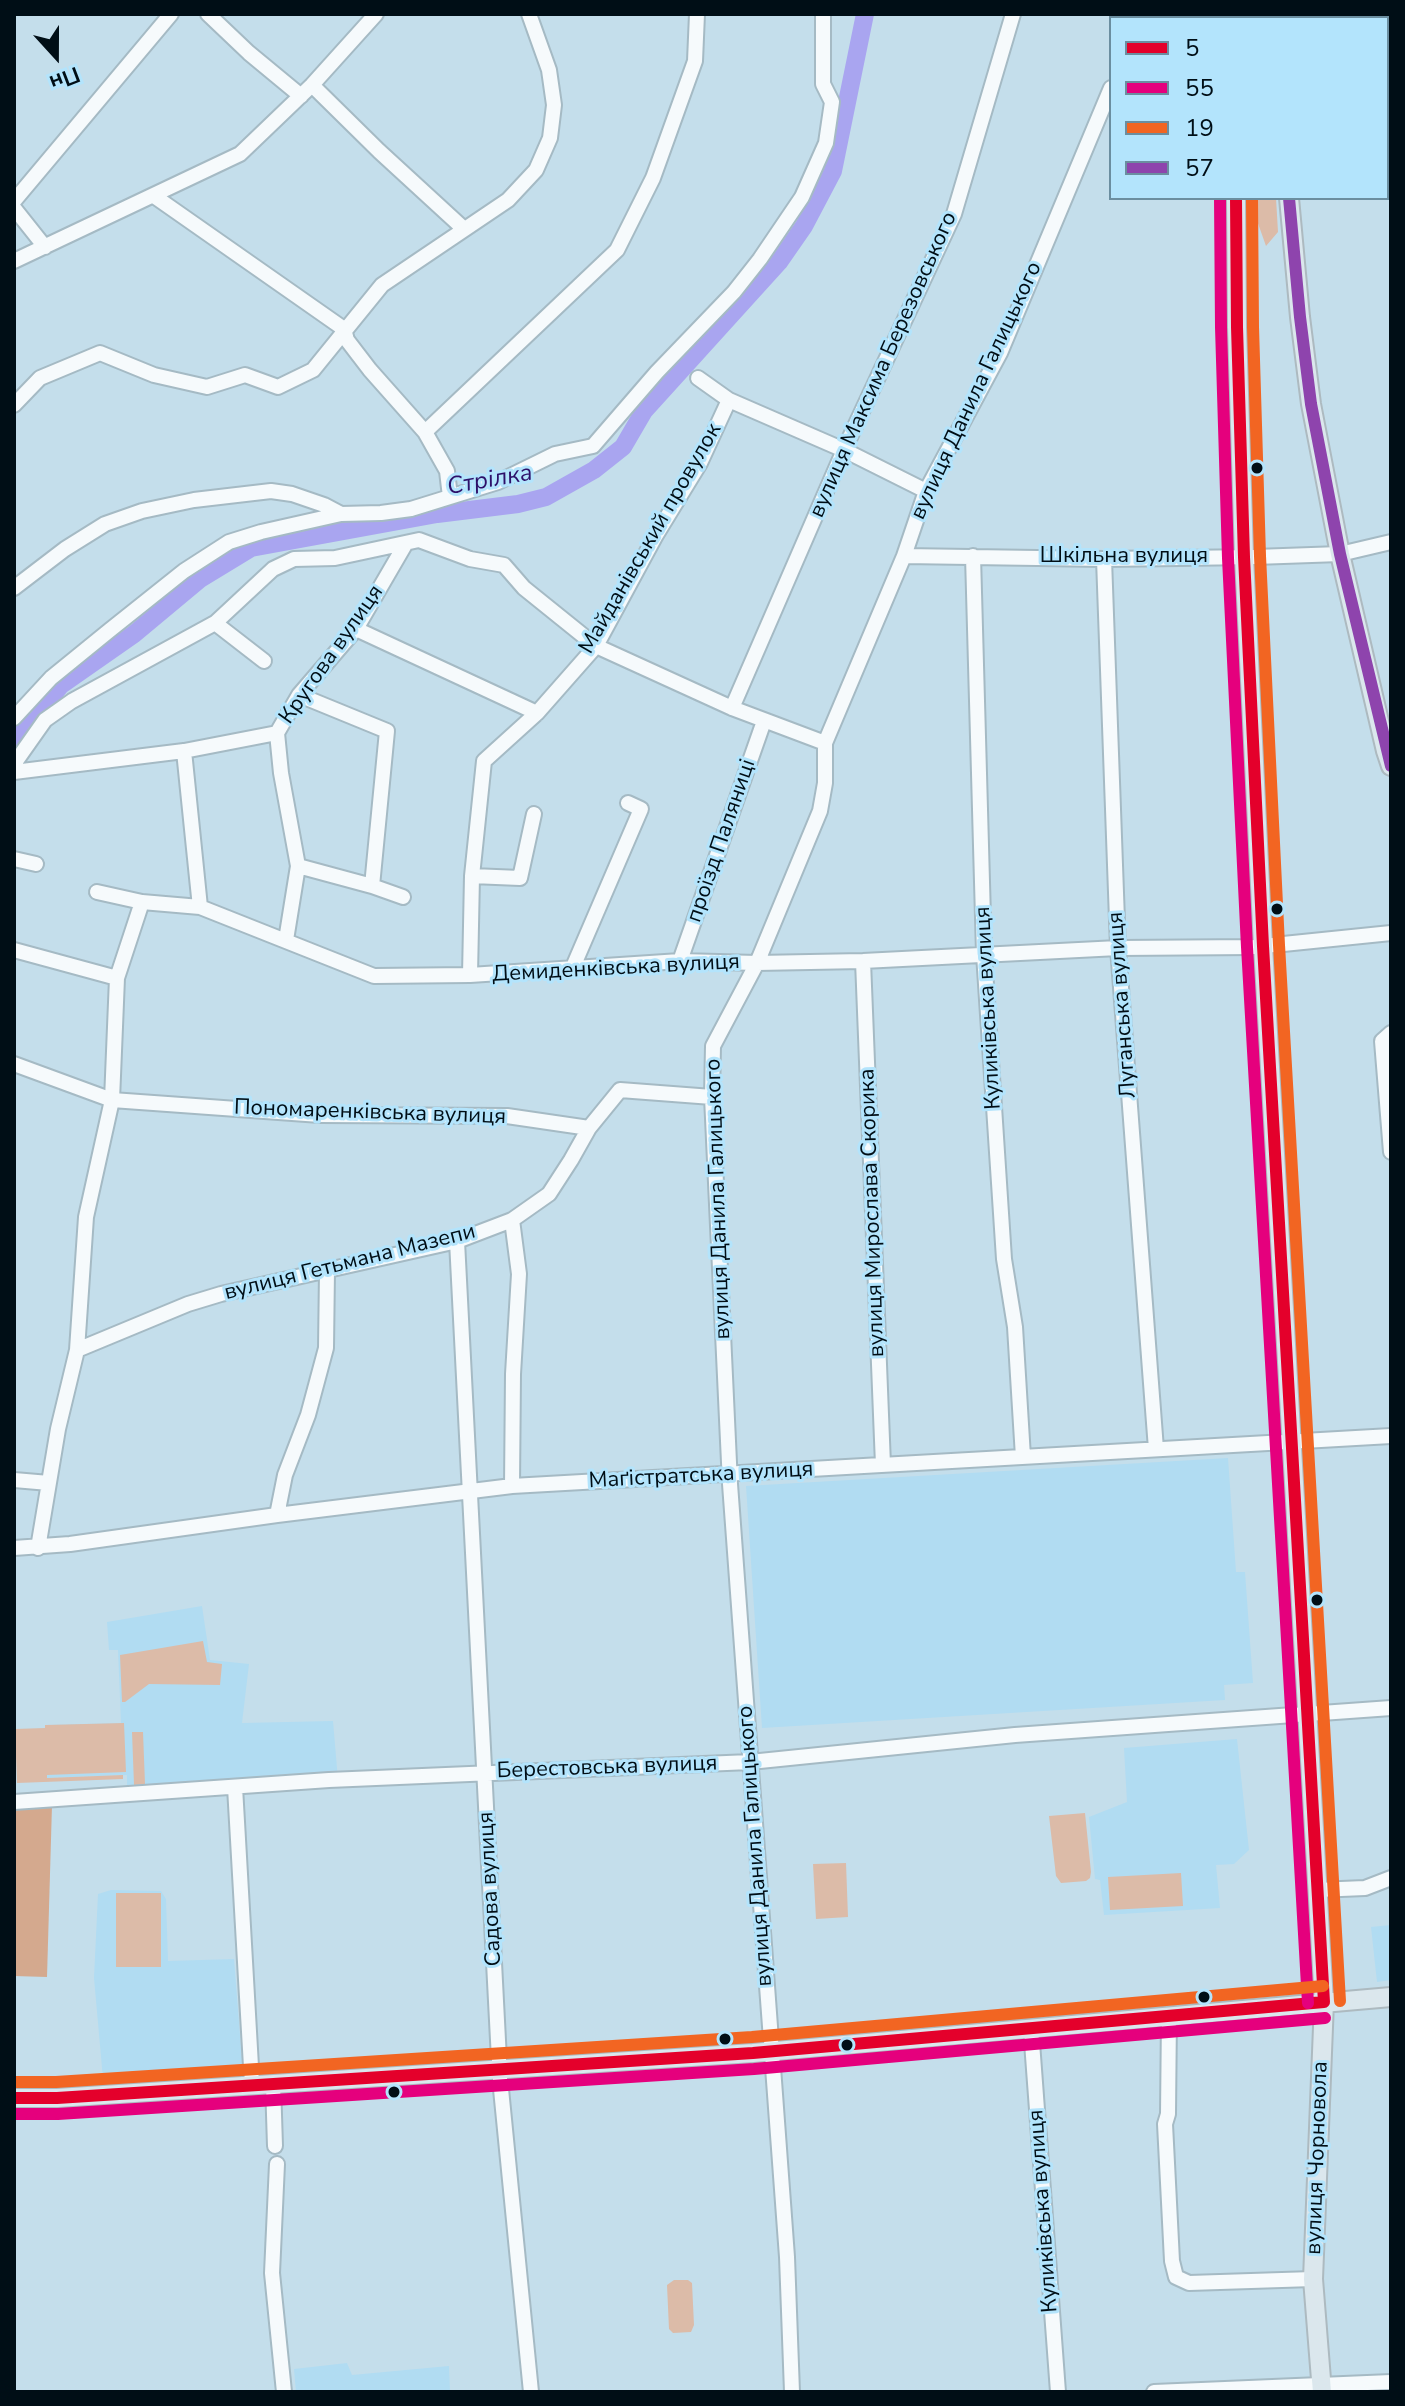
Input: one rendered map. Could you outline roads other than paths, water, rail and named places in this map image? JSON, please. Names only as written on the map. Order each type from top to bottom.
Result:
[{"type":"main road","name":"вулиця Чорновола","points":[[1236,200],[1244,557],[1263,946],[1324,2002],[1313,2279],[1322,2389]]},
{"type":"main road","points":[[1289,200],[1311,404],[1340,554],[1391,766]]},
{"type":"main road","points":[[14,2098],[57,2098],[772,2051],[1391,1997]]},
{"type":"street","points":[[14,201],[171,14]]},
{"type":"street","points":[[208,14],[249,53],[306,90],[379,151],[464,229]]},
{"type":"street","points":[[14,261],[240,154],[306,90],[376,14]]},
{"type":"street","points":[[14,405],[40,378],[100,353],[154,375],[207,387],[245,375],[278,387],[313,370],[382,285],[508,200],[536,170],[550,138],[554,105],[549,70],[529,14]]},
{"type":"street","points":[[425,432],[617,250],[653,178],[695,61],[697,14]]},
{"type":"street","points":[[14,718],[51,678],[184,571],[229,542],[341,514],[411,509],[498,482],[555,454],[593,446],[657,372],[734,292],[802,197],[826,143],[832,102],[823,84],[823,14]]},
{"type":"street","name":"вулиця Максима Березовського","points":[[732,708],[844,450],[954,214],[1013,14]]},
{"type":"street","name":"вулиця Данила Галицького","points":[[792,2392],[787,2257],[730,1475],[712,1097],[713,1046],[757,963],[820,811],[825,783],[825,743],[904,556],[926,491],[1000,353],[1109,93]]},
{"type":"street","points":[[154,196],[344,329],[347,340],[362,360],[425,432],[447,471],[450,497]]},
{"type":"street","points":[[14,208],[45,247]]},
{"type":"street","points":[[698,378],[729,400],[844,450],[926,491]]},
{"type":"street","name":"Майданівський провулок","points":[[470,975],[472,876],[484,761],[537,713],[596,646],[656,535],[700,463],[729,400]]},
{"type":"street","points":[[14,588],[65,549],[105,524],[142,511],[194,500],[271,491],[292,494],[341,514]]},
{"type":"street","points":[[406,543],[419,540],[470,559],[504,565],[524,588],[596,646],[732,708],[825,743]]},
{"type":"street","name":"Шкільна вулиця","points":[[904,556],[1104,559],[1244,557],[1340,554],[1391,542]]},
{"type":"street","name":"Кругова вулиця","points":[[14,764],[45,720],[72,701],[215,623],[273,569],[294,559],[335,558],[406,543]]},
{"type":"street","name":"Кругова вулиця","points":[[14,772],[184,751],[277,733],[299,695],[356,629],[406,543]]},
{"type":"street","name":"Куликівська вулиця","points":[[973,556],[984,954],[1004,1259],[1015,1327],[1023,1457]]},
{"type":"street","name":"Луганська вулиця","points":[[1104,559],[1118,948],[1156,1449]]},
{"type":"street","points":[[215,623],[264,661]]},
{"type":"street","points":[[356,629],[537,713]]},
{"type":"street","points":[[299,695],[387,731],[372,886]]},
{"type":"street","name":"проїзд Паляниці","points":[[680,961],[764,721]]},
{"type":"street","points":[[277,733],[298,866],[286,940]]},
{"type":"street","points":[[184,751],[200,907]]},
{"type":"street","points":[[573,967],[641,809],[628,803]]},
{"type":"street","points":[[472,876],[520,878],[534,814]]},
{"type":"street","points":[[14,859],[36,864]]},
{"type":"street","points":[[298,866],[403,897]]},
{"type":"street","name":"Демиденківська вулиця","points":[[97,892],[142,902],[200,907],[374,976],[470,975],[680,961],[863,961],[1118,948],[1263,946],[1391,933]]},
{"type":"street","points":[[38,1548],[58,1429],[77,1350],[86,1217],[112,1100],[117,978],[142,902]]},
{"type":"street","points":[[14,950],[117,978]]},
{"type":"street","name":"вулиця Мирослава Скорика","points":[[863,961],[883,1465]]},
{"type":"street","points":[[1391,1033],[1382,1041],[1391,1152]]},
{"type":"street","name":"Пономаренківська вулиця","points":[[14,1064],[112,1100],[320,1115],[507,1116],[589,1128]]},
{"type":"street","name":"вулиця Гетьмана Мазепи","points":[[77,1350],[188,1304],[457,1241],[512,1220],[549,1194],[589,1128],[620,1090],[712,1097]]},
{"type":"street","points":[[512,1220],[519,1274],[513,1374],[512,1486]]},
{"type":"street","name":"Садова вулиця","points":[[457,1241],[500,2068],[531,2392]]},
{"type":"street","points":[[277,1515],[285,1475],[308,1415],[326,1348],[327,1271]]},
{"type":"street","name":"Маґістратська вулиця","points":[[14,1548],[38,1548],[512,1486],[1391,1436]]},
{"type":"street","points":[[14,1480],[49,1483]]},
{"type":"street","name":"Берестовська вулиця","points":[[14,1802],[485,1773],[750,1762],[1015,1735],[1391,1708]]},
{"type":"street","points":[[235,1787],[252,2084]]},
{"type":"street","points":[[1317,1890],[1365,1888],[1391,1878]]},
{"type":"street","points":[[1169,2016],[1168,2114],[1165,2124],[1172,2261],[1176,2277],[1189,2283],[1313,2279]]},
{"type":"street","name":"Куликівська вулиця","points":[[1031,2029],[1058,2392]]},
{"type":"street","points":[[273,2083],[275,2146]]},
{"type":"street","points":[[277,2164],[272,2273],[284,2392]]},
{"type":"street","points":[[1154,2392],[1322,2389],[1391,2382]]},
{"type":"waterway","name":"Стрілка","points":[[14,742],[61,685],[134,634],[200,579],[251,548],[546,497],[594,470],[623,447],[644,411],[779,262],[804,226],[833,171],[865,14]]}]
